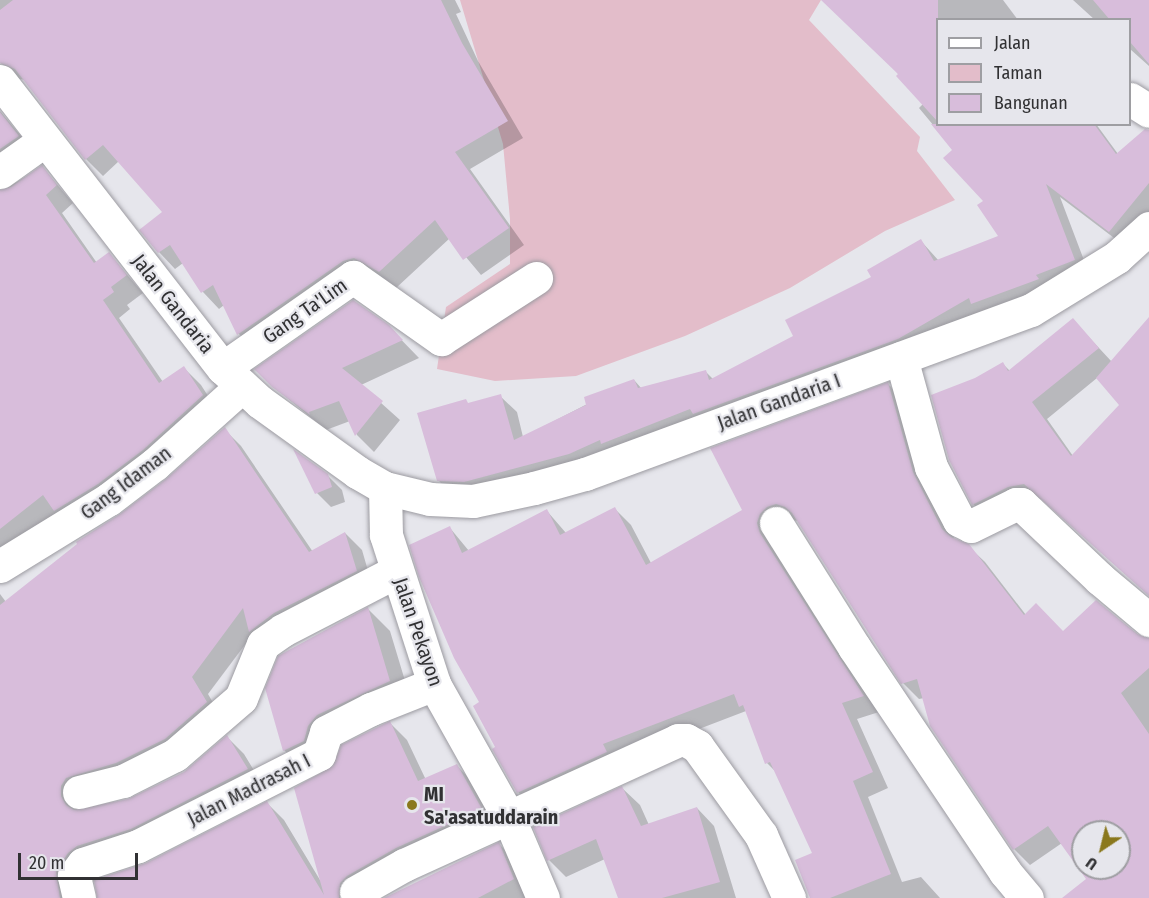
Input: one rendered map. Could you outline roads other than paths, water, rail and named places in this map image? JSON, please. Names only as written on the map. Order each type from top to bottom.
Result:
[{"type":"street","name":"Jalan Gandaria","points":[[0,81],[233,377],[357,472],[385,488]]},
{"type":"street","points":[[1131,100],[1149,111]]},
{"type":"street","points":[[0,172],[45,140]]},
{"type":"street","name":"Jalan Gandaria I","points":[[385,488],[451,502],[473,501],[585,474],[1031,310],[1117,257],[1149,228]]},
{"type":"street","name":"Gang Ta'Lim","points":[[233,377],[354,277],[441,339],[536,278]]},
{"type":"street","points":[[901,358],[931,466],[959,520],[971,526],[1016,504],[1021,504],[1100,579],[1149,620]]},
{"type":"street","name":"Gang Idaman","points":[[0,567],[109,499],[155,464],[233,377]]},
{"type":"street","name":"Jalan Pekayon","points":[[385,488],[386,535],[434,684],[508,816],[543,898]]},
{"type":"street","points":[[776,523],[1005,872],[1027,898]]},
{"type":"street","points":[[79,792],[123,781],[176,755],[241,698],[263,644],[283,630],[397,571]]},
{"type":"street","name":"Jalan Madrasah I","points":[[79,898],[74,876],[83,864],[138,846],[319,754],[323,749],[326,732],[371,709],[434,684]]},
{"type":"street","points":[[357,891],[404,865],[508,816],[678,740],[686,740],[697,747],[761,835],[789,898]]},
{"type":"place","name":"MI Sa'asatuddarain","points":[[412,805]]}]
